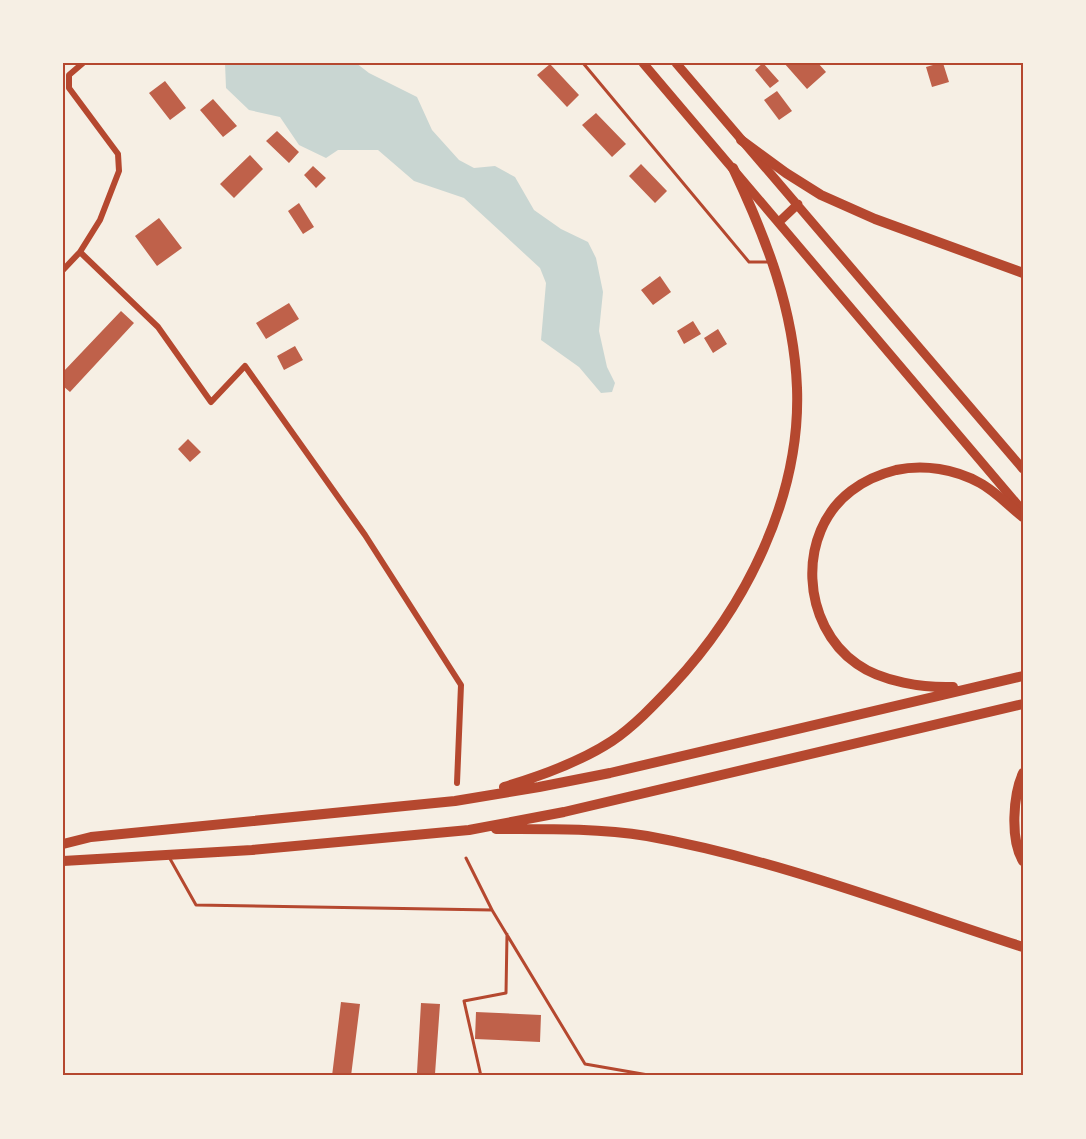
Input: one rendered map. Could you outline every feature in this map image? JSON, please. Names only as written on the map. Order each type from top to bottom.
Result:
[{"type":"highway","points":[[741,140],[821,195],[875,219],[1023,273]]},
{"type":"highway","points":[[455,801],[566,766],[612,741],[653,706],[692,664],[722,626],[744,588],[771,531],[786,480],[795,432],[797,389],[792,339],[783,293],[754,212],[733,168]]},
{"type":"highway","points":[[989,683],[951,688],[920,686],[888,678],[857,665],[833,641],[818,614],[811,581],[815,546],[828,515],[851,491],[877,475],[911,467],[946,470],[981,483],[1023,517]]},
{"type":"highway","points":[[63,844],[91,837],[455,801],[539,787],[610,773],[1023,675]]},
{"type":"highway","points":[[469,830],[564,812],[1023,704]]},
{"type":"highway","points":[[1023,773],[1014,817],[1018,854],[1023,861]]},
{"type":"highway","points":[[63,861],[252,850],[469,830],[590,830],[645,836],[706,848],[776,867],[1023,947]]},
{"type":"main road","points":[[643,63],[1023,511]]},
{"type":"main road","points":[[676,63],[1023,469]]},
{"type":"main road","points":[[779,222],[798,204]]},
{"type":"street","points":[[63,270],[80,252],[100,220],[119,171],[118,154],[69,88],[69,75],[83,63]]},
{"type":"street","points":[[80,252],[158,327],[211,402],[245,366],[259,385],[365,535],[462,685],[457,783]]},
{"type":"lane","points":[[583,63],[748,262],[772,262]]},
{"type":"lane","points":[[168,855],[196,905],[492,910]]},
{"type":"lane","points":[[466,858],[492,910],[585,1064],[654,1076]]},
{"type":"lane","points":[[481,1076],[464,1001],[506,993],[507,933]]},
{"type":"shaded area","points":[[225,63],[356,63],[369,73],[417,97],[432,130],[459,160],[474,168],[495,166],[515,177],[534,210],[561,229],[588,242],[596,258],[603,292],[599,331],[607,367],[615,383],[612,392],[601,393],[579,367],[541,340],[546,283],[540,268],[464,198],[414,181],[378,150],[338,150],[326,158],[299,145],[280,117],[249,110],[226,88]]},
{"type":"building","points":[[763,63],[779,81],[770,88],[755,70]]},
{"type":"building","points":[[784,63],[818,63],[826,72],[807,89]]},
{"type":"building","points":[[943,63],[949,82],[932,87],[926,67]]},
{"type":"building","points":[[550,64],[579,95],[567,107],[537,75]]},
{"type":"building","points":[[165,81],[186,108],[170,120],[149,93]]},
{"type":"building","points":[[777,91],[792,111],[779,120],[764,100]]},
{"type":"building","points":[[213,99],[237,126],[223,137],[200,110]]},
{"type":"building","points":[[596,113],[626,144],[612,157],[582,125]]},
{"type":"building","points":[[277,131],[299,152],[289,163],[266,141]]},
{"type":"building","points":[[250,155],[263,169],[234,198],[220,184]]},
{"type":"building","points":[[641,164],[667,191],[655,203],[629,176]]},
{"type":"building","points":[[313,166],[326,178],[316,188],[304,175]]},
{"type":"building","points":[[299,203],[314,227],[303,234],[288,211]]},
{"type":"building","points":[[159,218],[182,248],[157,266],[135,236]]},
{"type":"building","points":[[660,276],[671,292],[653,305],[641,290]]},
{"type":"building","points":[[289,303],[299,319],[266,339],[256,323]]},
{"type":"building","points":[[121,311],[134,323],[70,392],[63,386],[63,372]]},
{"type":"building","points":[[693,321],[701,334],[684,344],[677,331]]},
{"type":"building","points":[[718,329],[727,344],[713,353],[704,338]]},
{"type":"building","points":[[295,346],[303,360],[284,370],[277,356]]},
{"type":"building","points":[[188,439],[201,452],[190,462],[178,449]]},
{"type":"building","points":[[341,1002],[360,1004],[351,1076],[332,1076]]},
{"type":"building","points":[[421,1003],[440,1004],[435,1074],[417,1073]]},
{"type":"building","points":[[476,1012],[541,1015],[540,1042],[475,1039]]}]
